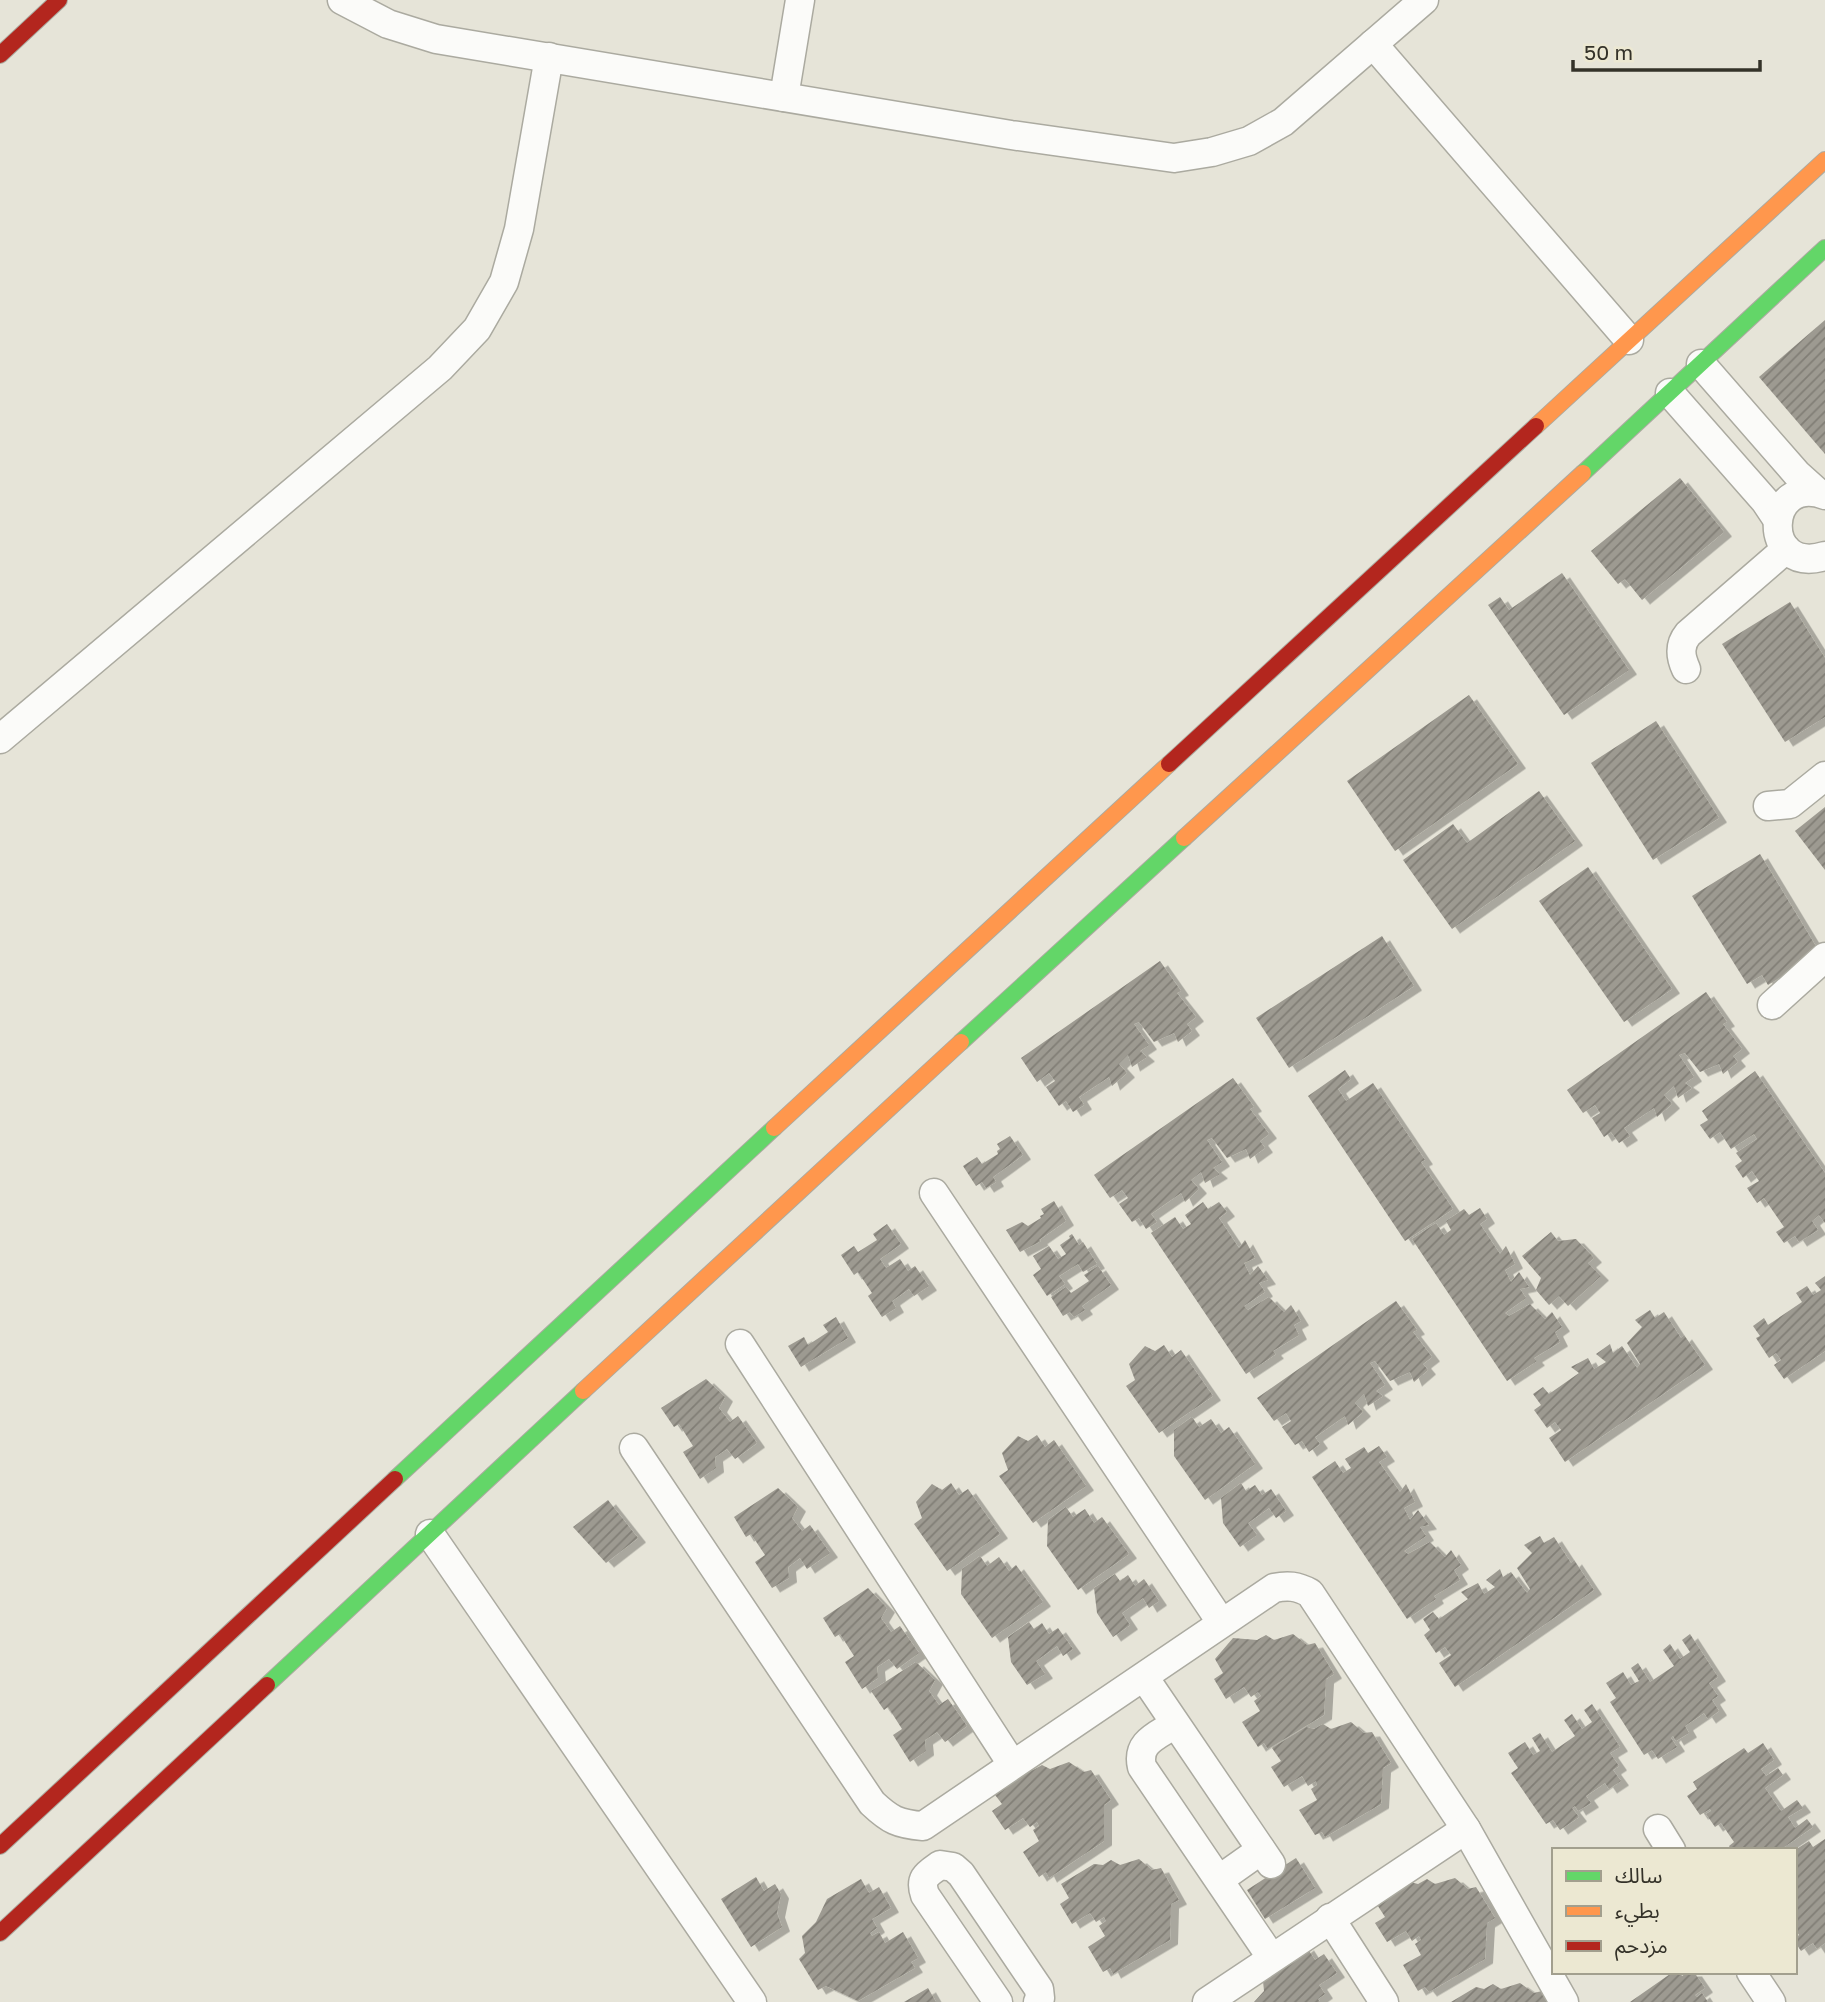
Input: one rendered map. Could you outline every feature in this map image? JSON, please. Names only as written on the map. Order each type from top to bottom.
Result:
[{"type":"street","points":[[0,55],[59,0]]},
{"type":"street","points":[[342,0],[388,24],[436,39],[1011,135],[1174,158],[1212,152],[1249,141],[1283,122],[1424,0]]},
{"type":"street","points":[[784,97],[800,0]]},
{"type":"street","points":[[1373,44],[1629,340]]},
{"type":"street","points":[[0,739],[440,368],[477,329],[504,282],[519,229],[549,57]]},
{"type":"street","points":[[0,1846],[727,1180],[1825,160]]},
{"type":"street","points":[[0,1933],[430,1534],[760,1219],[1670,393],[1825,248]]},
{"type":"street","points":[[1701,364],[1797,474],[1821,493]]},
{"type":"street","points":[[1670,393],[1765,501],[1777,519]]},
{"type":"street","points":[[1821,493],[1796,494],[1780,509],[1777,530],[1786,549],[1804,559],[1825,556]]},
{"type":"street","points":[[1686,669],[1681,652],[1688,634],[1786,549]]},
{"type":"street","points":[[1768,806],[1790,804],[1825,776]]},
{"type":"street","points":[[1772,1005],[1825,957]]},
{"type":"street","points":[[934,1193],[1221,1622]]},
{"type":"street","points":[[740,1344],[1012,1764]]},
{"type":"street","points":[[634,1448],[872,1803],[886,1816],[901,1824],[923,1826],[1274,1588],[1286,1585],[1299,1587],[1310,1593],[1466,1829],[1564,2002]]},
{"type":"street","points":[[430,1534],[752,2002]]},
{"type":"street","points":[[1144,1677],[1266,1857],[1220,1879]]},
{"type":"street","points":[[1175,1724],[1143,1746],[1139,1756],[1142,1767],[1271,1957]]},
{"type":"street","points":[[1206,2002],[1466,1829]]},
{"type":"street","points":[[998,2002],[925,1895],[922,1881],[924,1876],[940,1865],[953,1867],[961,1874],[1039,1989],[1038,2002]]},
{"type":"street","points":[[1331,1918],[1384,2002]]},
{"type":"street","points":[[1752,1974],[1771,2002]]},
{"type":"building","points":[[1825,320],[1825,454],[1759,377]]},
{"type":"building","points":[[1680,478],[1724,532],[1642,600],[1625,579],[1618,584],[1591,551]]},
{"type":"building","points":[[1562,573],[1629,670],[1564,715],[1488,605],[1500,597],[1509,610]]},
{"type":"building","points":[[1790,602],[1825,658],[1825,717],[1785,742],[1722,644]]},
{"type":"building","points":[[1469,695],[1518,764],[1395,851],[1347,781]]},
{"type":"building","points":[[1656,721],[1719,818],[1653,860],[1591,763]]},
{"type":"building","points":[[1539,791],[1575,841],[1452,929],[1403,860],[1453,824],[1467,843]]},
{"type":"building","points":[[1825,807],[1825,870],[1795,831]]},
{"type":"building","points":[[1760,854],[1820,953],[1768,985],[1762,975],[1747,984],[1692,896]]},
{"type":"building","points":[[1588,867],[1672,989],[1624,1022],[1539,901]]},
{"type":"building","points":[[1382,936],[1414,986],[1289,1068],[1256,1018]]},
{"type":"building","points":[[1160,961],[1181,991],[1177,993],[1196,1017],[1187,1024],[1192,1031],[1178,1042],[1174,1033],[1154,1042],[1139,1022],[1134,1024],[1149,1045],[1140,1051],[1147,1057],[1132,1067],[1128,1055],[1119,1064],[1127,1073],[1112,1086],[1109,1077],[1079,1097],[1084,1105],[1073,1112],[1066,1101],[1059,1106],[1046,1087],[1055,1081],[1049,1073],[1037,1082],[1021,1058]]},
{"type":"building","points":[[1706,992],[1727,1022],[1723,1024],[1742,1049],[1733,1056],[1738,1062],[1723,1074],[1719,1064],[1700,1072],[1685,1053],[1679,1055],[1694,1077],[1685,1083],[1692,1088],[1678,1098],[1674,1086],[1664,1095],[1672,1104],[1657,1117],[1654,1108],[1624,1128],[1630,1136],[1619,1143],[1611,1132],[1604,1137],[1592,1118],[1600,1113],[1595,1105],[1583,1113],[1567,1090]]},
{"type":"building","points":[[1345,1070],[1351,1079],[1338,1089],[1346,1101],[1373,1083],[1425,1160],[1421,1162],[1453,1209],[1405,1241],[1308,1096]]},
{"type":"building","points":[[1755,1071],[1825,1173],[1825,1223],[1819,1215],[1812,1221],[1818,1230],[1799,1242],[1795,1236],[1784,1243],[1776,1232],[1784,1227],[1764,1198],[1757,1203],[1747,1188],[1759,1181],[1752,1171],[1743,1178],[1735,1166],[1742,1161],[1736,1153],[1757,1139],[1754,1134],[1731,1149],[1720,1132],[1710,1139],[1700,1125],[1708,1120],[1702,1111]]},
{"type":"building","points":[[1233,1078],[1254,1107],[1250,1109],[1269,1134],[1260,1141],[1265,1148],[1250,1159],[1246,1149],[1227,1158],[1212,1138],[1207,1140],[1222,1162],[1213,1168],[1220,1174],[1205,1183],[1201,1172],[1191,1180],[1199,1189],[1185,1202],[1181,1193],[1151,1214],[1157,1222],[1146,1229],[1139,1218],[1132,1222],[1119,1204],[1128,1198],[1122,1190],[1110,1198],[1094,1175]]},
{"type":"building","points":[[1010,1136],[1023,1155],[993,1177],[996,1182],[986,1188],[982,1182],[976,1186],[963,1166],[977,1157],[982,1164],[998,1154],[1000,1149],[997,1144]]},
{"type":"building","points":[[1054,1201],[1066,1221],[1039,1240],[1041,1241],[1020,1252],[1006,1230],[1022,1222],[1028,1226],[1041,1218],[1044,1214],[1041,1209]]},
{"type":"building","points":[[1203,1202],[1208,1209],[1219,1202],[1227,1212],[1219,1218],[1239,1248],[1245,1240],[1255,1258],[1244,1263],[1250,1275],[1258,1266],[1268,1280],[1259,1283],[1265,1292],[1244,1306],[1248,1310],[1269,1297],[1284,1312],[1291,1305],[1301,1321],[1294,1325],[1299,1335],[1273,1351],[1276,1354],[1246,1374],[1151,1233],[1175,1217],[1183,1229],[1191,1224],[1185,1215]]},
{"type":"building","points":[[1480,1208],[1487,1219],[1480,1224],[1500,1254],[1506,1246],[1515,1264],[1505,1270],[1511,1282],[1519,1272],[1529,1287],[1520,1289],[1526,1298],[1505,1313],[1509,1316],[1530,1304],[1545,1319],[1552,1312],[1562,1327],[1555,1332],[1560,1342],[1534,1358],[1537,1361],[1507,1381],[1412,1239],[1436,1223],[1444,1235],[1451,1230],[1446,1221],[1464,1209],[1469,1215]]},
{"type":"building","points":[[887,1224],[901,1244],[880,1259],[886,1268],[900,1259],[908,1271],[915,1266],[929,1286],[914,1296],[909,1289],[892,1301],[896,1308],[882,1317],[868,1296],[872,1293],[858,1272],[854,1275],[841,1255],[854,1246],[858,1252],[877,1240],[873,1234]]},
{"type":"building","points":[[1551,1232],[1558,1241],[1576,1239],[1594,1258],[1588,1263],[1601,1276],[1568,1306],[1559,1296],[1549,1305],[1536,1290],[1541,1278],[1522,1256]]},
{"type":"building","points":[[1072,1234],[1079,1245],[1083,1242],[1097,1264],[1083,1272],[1078,1264],[1059,1276],[1065,1284],[1047,1296],[1033,1275],[1041,1269],[1033,1256],[1049,1246],[1058,1259],[1066,1254],[1060,1245]]},
{"type":"building","points":[[1098,1266],[1111,1285],[1082,1306],[1085,1310],[1074,1317],[1070,1312],[1063,1316],[1051,1297],[1066,1287],[1071,1293],[1089,1281],[1084,1275]]},
{"type":"building","points":[[1825,1276],[1825,1351],[1784,1379],[1774,1365],[1781,1360],[1776,1353],[1769,1358],[1756,1338],[1760,1336],[1753,1326],[1764,1318],[1768,1325],[1802,1302],[1796,1293],[1807,1286],[1813,1295],[1821,1290],[1815,1283]]},
{"type":"building","points":[[1396,1301],[1417,1330],[1413,1332],[1432,1357],[1423,1364],[1428,1370],[1414,1382],[1410,1372],[1390,1381],[1375,1361],[1370,1363],[1385,1385],[1376,1391],[1383,1396],[1368,1406],[1364,1394],[1355,1403],[1363,1412],[1348,1425],[1345,1416],[1315,1437],[1320,1444],[1309,1452],[1302,1441],[1295,1445],[1282,1427],[1291,1421],[1286,1413],[1274,1421],[1257,1398]]},
{"type":"building","points":[[1650,1310],[1655,1318],[1664,1312],[1681,1338],[1684,1335],[1705,1365],[1565,1462],[1549,1438],[1561,1430],[1555,1422],[1547,1428],[1534,1410],[1541,1405],[1533,1394],[1543,1387],[1549,1394],[1579,1373],[1571,1367],[1588,1358],[1594,1369],[1606,1362],[1596,1354],[1610,1344],[1613,1353],[1622,1346],[1637,1368],[1640,1364],[1627,1343],[1642,1327],[1635,1320]]},
{"type":"building","points":[[836,1317],[848,1338],[801,1367],[788,1346],[804,1337],[808,1345],[828,1332],[823,1325]]},
{"type":"building","points":[[1164,1345],[1172,1357],[1181,1350],[1213,1396],[1159,1433],[1126,1386],[1135,1380],[1129,1364],[1145,1346],[1155,1351]]},
{"type":"building","points":[[706,1379],[725,1397],[719,1408],[730,1422],[738,1416],[757,1443],[735,1459],[727,1449],[715,1457],[716,1468],[700,1479],[683,1452],[693,1446],[679,1424],[674,1427],[661,1408]]},
{"type":"building","points":[[1192,1417],[1199,1427],[1211,1419],[1221,1433],[1229,1427],[1255,1464],[1205,1500],[1174,1456],[1174,1430]]},
{"type":"building","points":[[1037,1435],[1045,1447],[1054,1440],[1086,1486],[1033,1523],[999,1476],[1008,1470],[1002,1453],[1018,1436],[1028,1441]]},
{"type":"building","points":[[1379,1446],[1387,1457],[1379,1462],[1400,1492],[1406,1484],[1415,1502],[1404,1508],[1410,1520],[1418,1510],[1429,1525],[1420,1527],[1426,1536],[1404,1551],[1408,1554],[1430,1542],[1445,1557],[1451,1550],[1461,1565],[1454,1570],[1460,1580],[1434,1596],[1436,1599],[1407,1619],[1312,1477],[1335,1461],[1343,1473],[1351,1468],[1345,1459],[1364,1447],[1368,1453]]},
{"type":"building","points":[[951,1483],[959,1495],[968,1489],[1000,1534],[947,1571],[914,1524],[922,1518],[916,1502],[932,1484],[942,1490]]},
{"type":"building","points":[[1241,1483],[1246,1491],[1255,1485],[1262,1495],[1271,1489],[1286,1511],[1276,1518],[1269,1508],[1248,1523],[1257,1535],[1240,1547],[1223,1523],[1221,1498]]},
{"type":"building","points":[[778,1488],[798,1507],[792,1518],[802,1531],[810,1525],[830,1553],[807,1569],[800,1558],[788,1567],[789,1578],[772,1588],[755,1562],[765,1555],[751,1534],[746,1537],[734,1517]]},
{"type":"building","points":[[608,1500],[638,1538],[606,1563],[573,1527]]},
{"type":"building","points":[[1066,1507],[1073,1517],[1085,1509],[1094,1523],[1102,1517],[1129,1554],[1078,1590],[1047,1546],[1048,1520]]},
{"type":"building","points":[[1540,1536],[1544,1543],[1554,1537],[1571,1563],[1574,1560],[1594,1590],[1455,1687],[1439,1663],[1451,1655],[1445,1647],[1436,1653],[1424,1635],[1430,1630],[1423,1619],[1433,1612],[1439,1619],[1468,1599],[1461,1592],[1478,1583],[1484,1594],[1495,1587],[1486,1580],[1500,1569],[1503,1577],[1511,1572],[1527,1593],[1530,1589],[1517,1568],[1532,1553],[1524,1545]]},
{"type":"building","points":[[980,1556],[987,1566],[999,1557],[1009,1571],[1016,1565],[1043,1602],[992,1638],[961,1594],[962,1569]]},
{"type":"building","points":[[1115,1574],[1120,1581],[1128,1575],[1135,1586],[1144,1579],[1159,1601],[1149,1608],[1143,1598],[1122,1613],[1130,1625],[1113,1637],[1097,1613],[1094,1588]]},
{"type":"building","points":[[868,1588],[887,1608],[881,1618],[891,1632],[900,1626],[919,1653],[897,1669],[889,1659],[877,1667],[878,1678],[862,1689],[845,1662],[854,1656],[840,1634],[835,1637],[823,1618]]},
{"type":"building","points":[[1029,1622],[1034,1629],[1042,1623],[1049,1634],[1058,1628],[1073,1649],[1063,1656],[1057,1646],[1036,1661],[1045,1674],[1027,1685],[1011,1662],[1008,1637]]},
{"type":"building","points":[[1293,1634],[1307,1645],[1315,1643],[1334,1674],[1326,1679],[1324,1715],[1268,1749],[1264,1743],[1258,1747],[1242,1722],[1260,1711],[1254,1701],[1261,1696],[1258,1692],[1251,1697],[1244,1687],[1226,1699],[1214,1679],[1223,1673],[1215,1659],[1233,1638],[1257,1640],[1266,1635],[1274,1640]]},
{"type":"building","points":[[1690,1634],[1718,1677],[1709,1683],[1718,1696],[1712,1700],[1719,1711],[1708,1719],[1704,1713],[1685,1726],[1689,1733],[1676,1741],[1673,1736],[1671,1738],[1677,1747],[1658,1759],[1652,1750],[1644,1755],[1610,1702],[1616,1698],[1606,1683],[1623,1672],[1631,1685],[1639,1681],[1631,1668],[1638,1663],[1650,1682],[1674,1666],[1663,1650],[1670,1644],[1680,1659],[1690,1652],[1682,1640]]},
{"type":"building","points":[[916,1662],[935,1680],[929,1691],[939,1705],[948,1699],[967,1726],[945,1742],[937,1732],[925,1740],[926,1751],[910,1762],[893,1735],[902,1729],[888,1707],[884,1710],[871,1691]]},
{"type":"building","points":[[1592,1704],[1620,1747],[1610,1753],[1619,1766],[1613,1770],[1621,1781],[1609,1789],[1605,1783],[1586,1796],[1591,1803],[1578,1811],[1575,1806],[1572,1808],[1579,1817],[1560,1830],[1553,1820],[1546,1824],[1511,1773],[1518,1768],[1508,1753],[1525,1742],[1533,1755],[1540,1751],[1532,1738],[1540,1733],[1552,1752],[1575,1736],[1564,1720],[1572,1714],[1582,1729],[1592,1722],[1584,1710]]},
{"type":"building","points":[[1351,1722],[1364,1733],[1372,1732],[1391,1763],[1383,1768],[1381,1804],[1325,1837],[1322,1832],[1315,1835],[1299,1810],[1317,1800],[1311,1789],[1317,1785],[1316,1781],[1308,1786],[1302,1776],[1284,1787],[1271,1767],[1281,1761],[1272,1748],[1306,1727],[1314,1729],[1323,1724],[1331,1729]]},
{"type":"building","points":[[1763,1743],[1774,1760],[1761,1769],[1766,1776],[1778,1768],[1783,1775],[1765,1788],[1781,1811],[1797,1800],[1803,1808],[1788,1817],[1795,1828],[1807,1819],[1813,1827],[1783,1848],[1730,1848],[1734,1842],[1721,1823],[1715,1827],[1706,1814],[1710,1809],[1700,1815],[1687,1796],[1697,1789],[1693,1782],[1744,1748],[1748,1753]]},
{"type":"building","points":[[1069,1762],[1084,1772],[1091,1770],[1111,1800],[1104,1805],[1104,1841],[1049,1878],[1046,1872],[1039,1877],[1023,1852],[1039,1841],[1033,1830],[1039,1826],[1037,1822],[1030,1827],[1023,1818],[1005,1830],[992,1811],[1002,1804],[992,1791],[1025,1769],[1033,1770],[1042,1765],[1050,1769]]},
{"type":"building","points":[[1825,1839],[1825,1943],[1817,1949],[1813,1943],[1801,1951],[1797,1945],[1797,1849],[1809,1841],[1813,1847]]},
{"type":"building","points":[[1296,1858],[1315,1888],[1265,1919],[1247,1890]]},
{"type":"building","points":[[1139,1859],[1152,1870],[1161,1868],[1179,1900],[1171,1904],[1170,1940],[1113,1974],[1110,1968],[1103,1972],[1088,1947],[1105,1936],[1099,1926],[1106,1921],[1104,1917],[1096,1922],[1090,1913],[1072,1924],[1060,1904],[1069,1898],[1061,1884],[1094,1864],[1103,1865],[1111,1860],[1120,1865]]},
{"type":"building","points":[[756,1877],[764,1891],[775,1884],[781,1894],[777,1913],[782,1927],[751,1947],[721,1899]]},
{"type":"building","points":[[1455,1878],[1468,1889],[1476,1887],[1495,1918],[1487,1923],[1485,1959],[1429,1992],[1425,1987],[1418,1991],[1403,1965],[1421,1955],[1415,1944],[1421,1940],[1419,1936],[1412,1941],[1406,1931],[1387,1942],[1375,1923],[1385,1917],[1376,1903],[1410,1882],[1418,1884],[1427,1879],[1435,1884]]},
{"type":"building","points":[[861,1879],[869,1893],[879,1887],[891,1908],[872,1919],[877,1928],[870,1933],[872,1936],[879,1932],[885,1943],[903,1932],[918,1958],[911,1962],[915,1968],[858,2001],[826,1986],[818,1990],[799,1959],[805,1953],[802,1936],[816,1922],[827,1899]]},
{"type":"building","points":[[1306,1946],[1315,1960],[1324,1954],[1337,1973],[1319,1985],[1325,1994],[1318,1999],[1320,2002],[1254,2002],[1264,1991],[1263,1981]]},
{"type":"building","points":[[1670,1974],[1695,1974],[1705,1988],[1695,1995],[1697,1997],[1702,1993],[1708,2002],[1630,2002]]},
{"type":"building","points":[[1520,1983],[1534,1993],[1542,1991],[1548,2002],[1451,2002],[1476,1987],[1484,1989],[1493,1984],[1501,1989]]},
{"type":"building","points":[[928,1988],[936,2002],[904,2002]]},
{"type":"traffic: fast","points":[[1583,473],[1825,248]]},
{"type":"traffic: fast","points":[[961,1042],[1184,838]]},
{"type":"traffic: fast","points":[[395,1479],[774,1128]]},
{"type":"traffic: fast","points":[[267,1685],[583,1391]]},
{"type":"traffic: slow","points":[[1536,426],[1825,160]]},
{"type":"traffic: slow","points":[[1184,838],[1583,473]]},
{"type":"traffic: slow","points":[[774,1128],[1169,764]]},
{"type":"traffic: slow","points":[[583,1391],[961,1042]]},
{"type":"traffic: jam","points":[[0,55],[59,0]]},
{"type":"traffic: jam","points":[[1169,764],[1536,426]]},
{"type":"traffic: jam","points":[[0,1846],[395,1479]]},
{"type":"traffic: jam","points":[[0,1933],[267,1685]]}]
